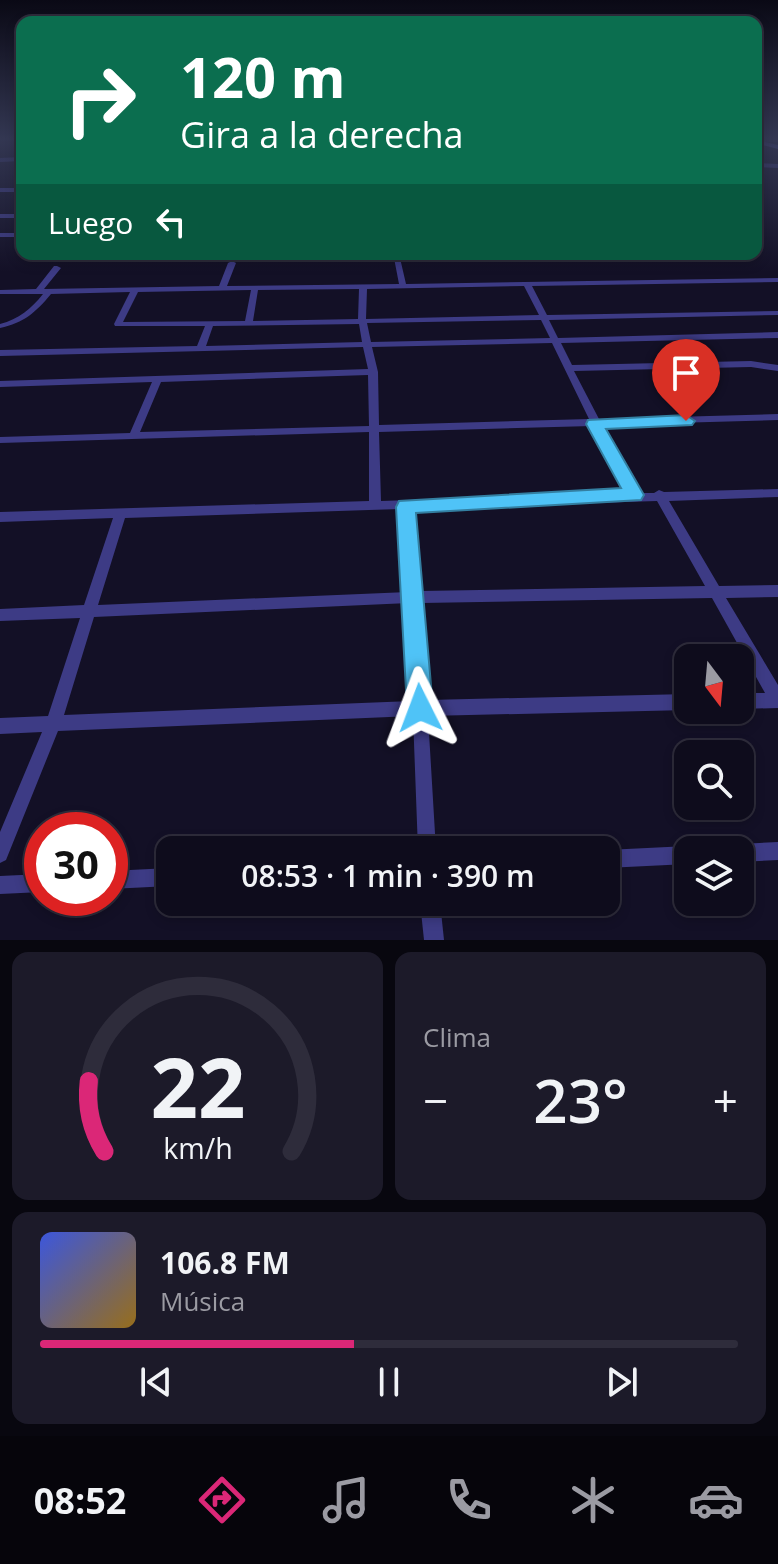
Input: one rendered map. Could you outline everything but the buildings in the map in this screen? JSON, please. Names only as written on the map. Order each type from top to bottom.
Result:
[{"type":"street","points":[[397,260],[403,286]]},
{"type":"street","points":[[222,289],[232,263]]},
{"type":"street","points":[[0,326],[31,315],[57,268]]},
{"type":"street","points":[[0,292],[778,280]]},
{"type":"street","points":[[527,284],[594,424],[634,495]]},
{"type":"street","points":[[363,286],[362,320],[373,372],[375,506]]},
{"type":"street","points":[[249,323],[255,288]]},
{"type":"street","points":[[135,290],[118,324],[778,313]]},
{"type":"street","points":[[759,314],[778,335]]},
{"type":"street","points":[[201,347],[210,324]]},
{"type":"street","points":[[0,353],[778,335]]},
{"type":"street","points":[[569,368],[751,364],[778,368]]},
{"type":"street","points":[[0,384],[373,372]]},
{"type":"street","points":[[134,435],[157,381]]},
{"type":"street","points":[[0,440],[778,417]]},
{"type":"street","points":[[0,517],[406,507],[659,494],[778,493]]},
{"type":"street","points":[[659,494],[778,700],[754,701]]},
{"type":"street","points":[[406,507],[415,597],[426,836]]},
{"type":"street","points":[[0,854],[53,724],[121,513]]},
{"type":"street","points":[[0,615],[89,614],[415,597],[778,591]]},
{"type":"street","points":[[0,726],[420,708],[674,702]]},
{"type":"street","points":[[754,852],[778,851]]},
{"type":"street","points":[[620,858],[674,856]]},
{"type":"street","points":[[128,879],[156,878]]},
{"type":"street","points":[[0,885],[24,884]]},
{"type":"street","points":[[431,916],[434,940]]},
{"type":"route","points":[[420,708],[415,597],[406,507],[634,495],[594,424],[686,421]]}]
